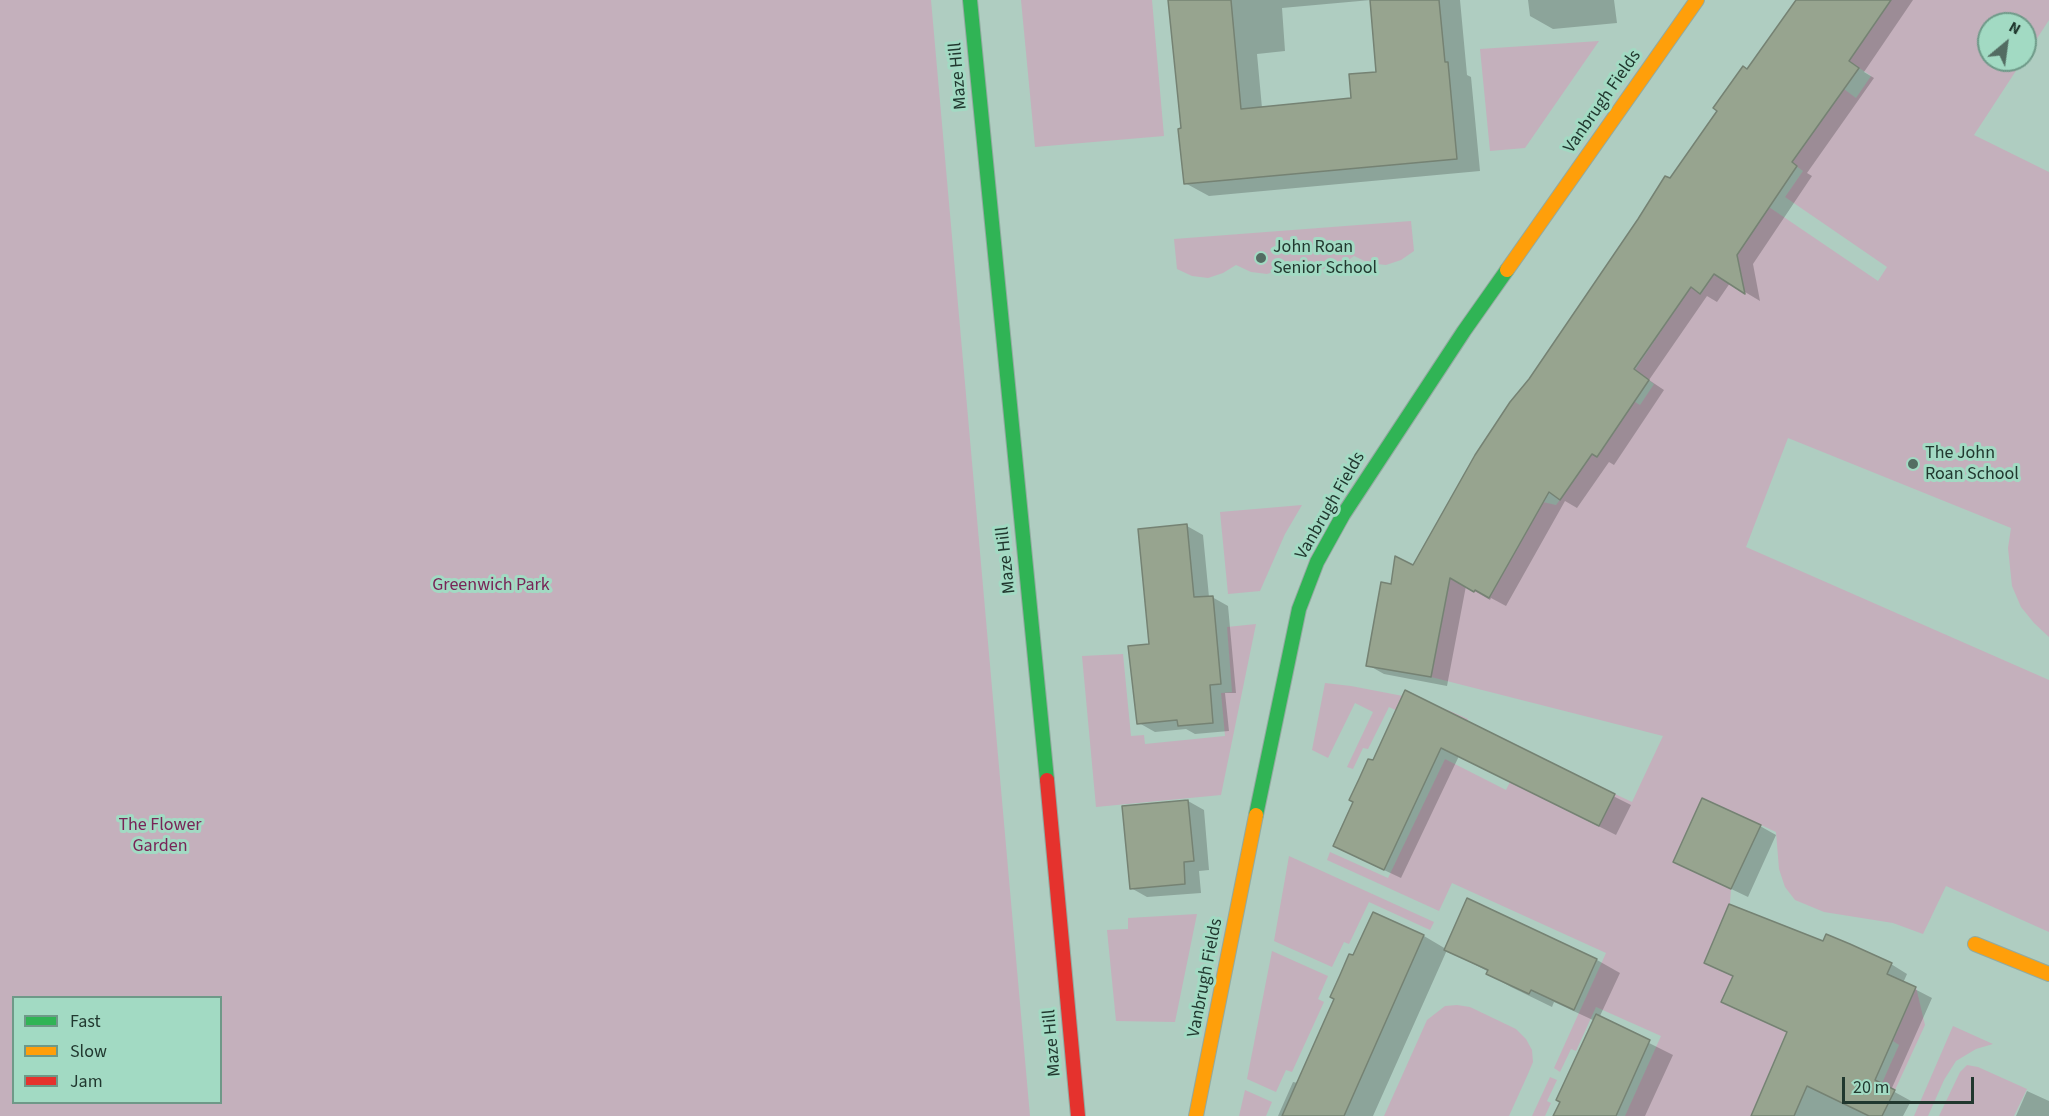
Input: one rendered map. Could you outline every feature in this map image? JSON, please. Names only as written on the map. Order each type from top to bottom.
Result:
[{"type":"street","name":"Maze Hill","points":[[970,0],[1056,869],[1078,1116]]},
{"type":"street","name":"Vanbrugh Fields","points":[[1196,1116],[1286,666],[1299,609],[1317,562],[1342,515],[1464,331],[1696,0]]},
{"type":"street","points":[[1975,944],[2049,974]]},
{"type":"green space","name":"Greenwich Park","points":[[0,0],[931,0],[1030,1116],[0,1116]]},
{"type":"green space","points":[[1021,0],[1152,0],[1164,136],[1035,147]]},
{"type":"green space","points":[[1891,0],[2049,0],[2049,20],[2037,38],[2037,12],[1977,12],[1977,72],[2015,72],[1974,135],[2049,172],[2049,637],[2021,607],[2012,586],[2008,548],[2011,528],[1788,438],[1746,547],[2049,680],[2049,932],[1946,886],[1923,934],[1893,923],[1824,912],[1795,900],[1785,887],[1779,869],[1776,832],[1703,798],[1673,861],[1731,889],[1730,903],[1704,963],[1733,976],[1722,1002],[1803,992],[1751,1116],[1625,1116],[1661,1036],[1596,1007],[1576,1051],[1571,1049],[1560,1072],[1554,1068],[1606,953],[1452,883],[1439,911],[1327,860],[1330,852],[1388,878],[1445,759],[1506,790],[1510,782],[1598,826],[1615,794],[1632,802],[1663,736],[1431,677],[1447,595],[1448,577],[1473,592],[1475,590],[1489,598],[1543,502],[1556,505],[1576,478],[1575,443],[1597,457],[1614,432],[1629,398],[1640,405],[1654,384],[1635,370],[1691,287],[1701,294],[1714,274],[1740,270],[1737,256],[1719,243],[1769,207],[1878,281],[1887,267],[1785,197],[1803,171],[1781,155],[1822,120],[1844,89],[1856,98],[1871,76],[1849,61]]},
{"type":"green space","points":[[1599,41],[1525,148],[1490,151],[1480,49]]},
{"type":"green space","points":[[1411,221],[1414,251],[1401,260],[1386,265],[1369,263],[1354,256],[1342,265],[1326,269],[1310,268],[1295,260],[1283,269],[1267,274],[1251,272],[1236,265],[1208,278],[1192,276],[1177,269],[1174,239]]},
{"type":"green space","points":[[1302,505],[1285,534],[1260,591],[1228,594],[1220,512]]},
{"type":"green space","points":[[1256,624],[1221,795],[1096,807],[1082,656],[1123,654],[1131,736],[1144,735],[1145,744],[1225,736],[1221,693],[1232,692],[1227,627]]},
{"type":"green space","points":[[1325,683],[1403,696],[1468,719],[1458,740],[1389,707],[1368,749],[1363,748],[1353,769],[1347,767],[1373,712],[1355,703],[1328,758],[1312,750]]},
{"type":"green space","points":[[1289,856],[1434,922],[1430,930],[1369,902],[1349,944],[1344,942],[1332,967],[1274,941]]},
{"type":"green space","points":[[1197,914],[1175,1022],[1116,1021],[1107,930],[1128,929],[1128,918]]},
{"type":"green space","points":[[1272,951],[1328,976],[1318,999],[1324,1002],[1292,1072],[1286,1070],[1276,1092],[1247,1079]]},
{"type":"green space","points":[[1916,987],[1925,1025],[1895,1090],[1882,1083],[1899,1045],[1893,1041]]},
{"type":"green space","points":[[1445,1006],[1470,1007],[1516,1029],[1526,1039],[1532,1050],[1533,1062],[1509,1116],[1384,1116],[1427,1020]]},
{"type":"green space","points":[[1953,1026],[1993,1044],[1976,1049],[1956,1061],[1944,1080],[1928,1116],[1914,1116]]},
{"type":"green space","points":[[1967,1065],[1978,1067],[2027,1089],[2014,1116],[1939,1116],[1960,1072]]},
{"type":"green space","points":[[1550,1077],[1557,1080],[1547,1101],[1551,1103],[1545,1116],[1532,1116]]},
{"type":"green space","points":[[1245,1090],[1272,1102],[1266,1116],[1239,1116]]},
{"type":"building","points":[[1168,0],[1231,0],[1241,109],[1351,98],[1349,74],[1376,72],[1370,0],[1439,0],[1445,62],[1448,62],[1457,159],[1184,184],[1178,129],[1181,128]]},
{"type":"building","points":[[1796,0],[1891,0],[1849,61],[1859,68],[1792,162],[1797,166],[1737,255],[1745,294],[1714,274],[1700,294],[1691,287],[1634,369],[1649,380],[1597,457],[1592,454],[1560,500],[1549,492],[1489,598],[1450,578],[1431,677],[1366,666],[1381,582],[1391,584],[1395,556],[1413,565],[1475,455],[1510,402],[1529,379],[1665,176],[1670,178],[1717,111],[1713,108],[1743,66],[1747,69]]},
{"type":"building","points":[[1187,524],[1194,597],[1213,596],[1221,684],[1210,685],[1213,723],[1178,726],[1177,720],[1137,724],[1128,646],[1149,644],[1138,529]]},
{"type":"building","points":[[1405,690],[1615,794],[1599,826],[1441,748],[1384,870],[1333,846],[1353,802],[1349,800],[1368,759],[1373,760]]},
{"type":"building","points":[[1702,798],[1761,825],[1731,889],[1673,862]]},
{"type":"building","points":[[1188,800],[1194,861],[1184,862],[1185,884],[1130,889],[1122,806]]},
{"type":"building","points":[[1467,898],[1597,959],[1574,1010],[1531,990],[1529,994],[1486,974],[1488,970],[1444,950]]},
{"type":"building","points":[[1729,904],[1823,941],[1826,934],[1850,944],[1892,963],[1887,974],[1916,987],[1875,1080],[1895,1090],[1882,1116],[1869,1116],[1807,1086],[1794,1116],[1751,1116],[1787,1032],[1721,1002],[1733,976],[1704,963]]},
{"type":"building","points":[[1373,912],[1424,935],[1344,1116],[1282,1116],[1334,999],[1330,997],[1349,954],[1353,955]]},
{"type":"building","points":[[1596,1014],[1650,1040],[1616,1116],[1553,1116],[1560,1102],[1556,1100]]},
{"type":"traffic: fast","points":[[970,0],[1047,780]]},
{"type":"traffic: fast","points":[[1256,815],[1299,609],[1317,562],[1343,515],[1464,331],[1507,270]]},
{"type":"traffic: slow","points":[[1507,270],[1697,0]]},
{"type":"traffic: slow","points":[[1196,1116],[1256,815]]},
{"type":"traffic: slow","points":[[1975,944],[2049,974]]},
{"type":"traffic: jam","points":[[1047,780],[1078,1116]]},
{"type":"place","name":"John Roan Senior School","points":[[1261,258]]},
{"type":"place","name":"The John Roan School","points":[[1913,464]]},
{"type":"park label","name":"The Flower Garden","points":[[160,836]]}]
